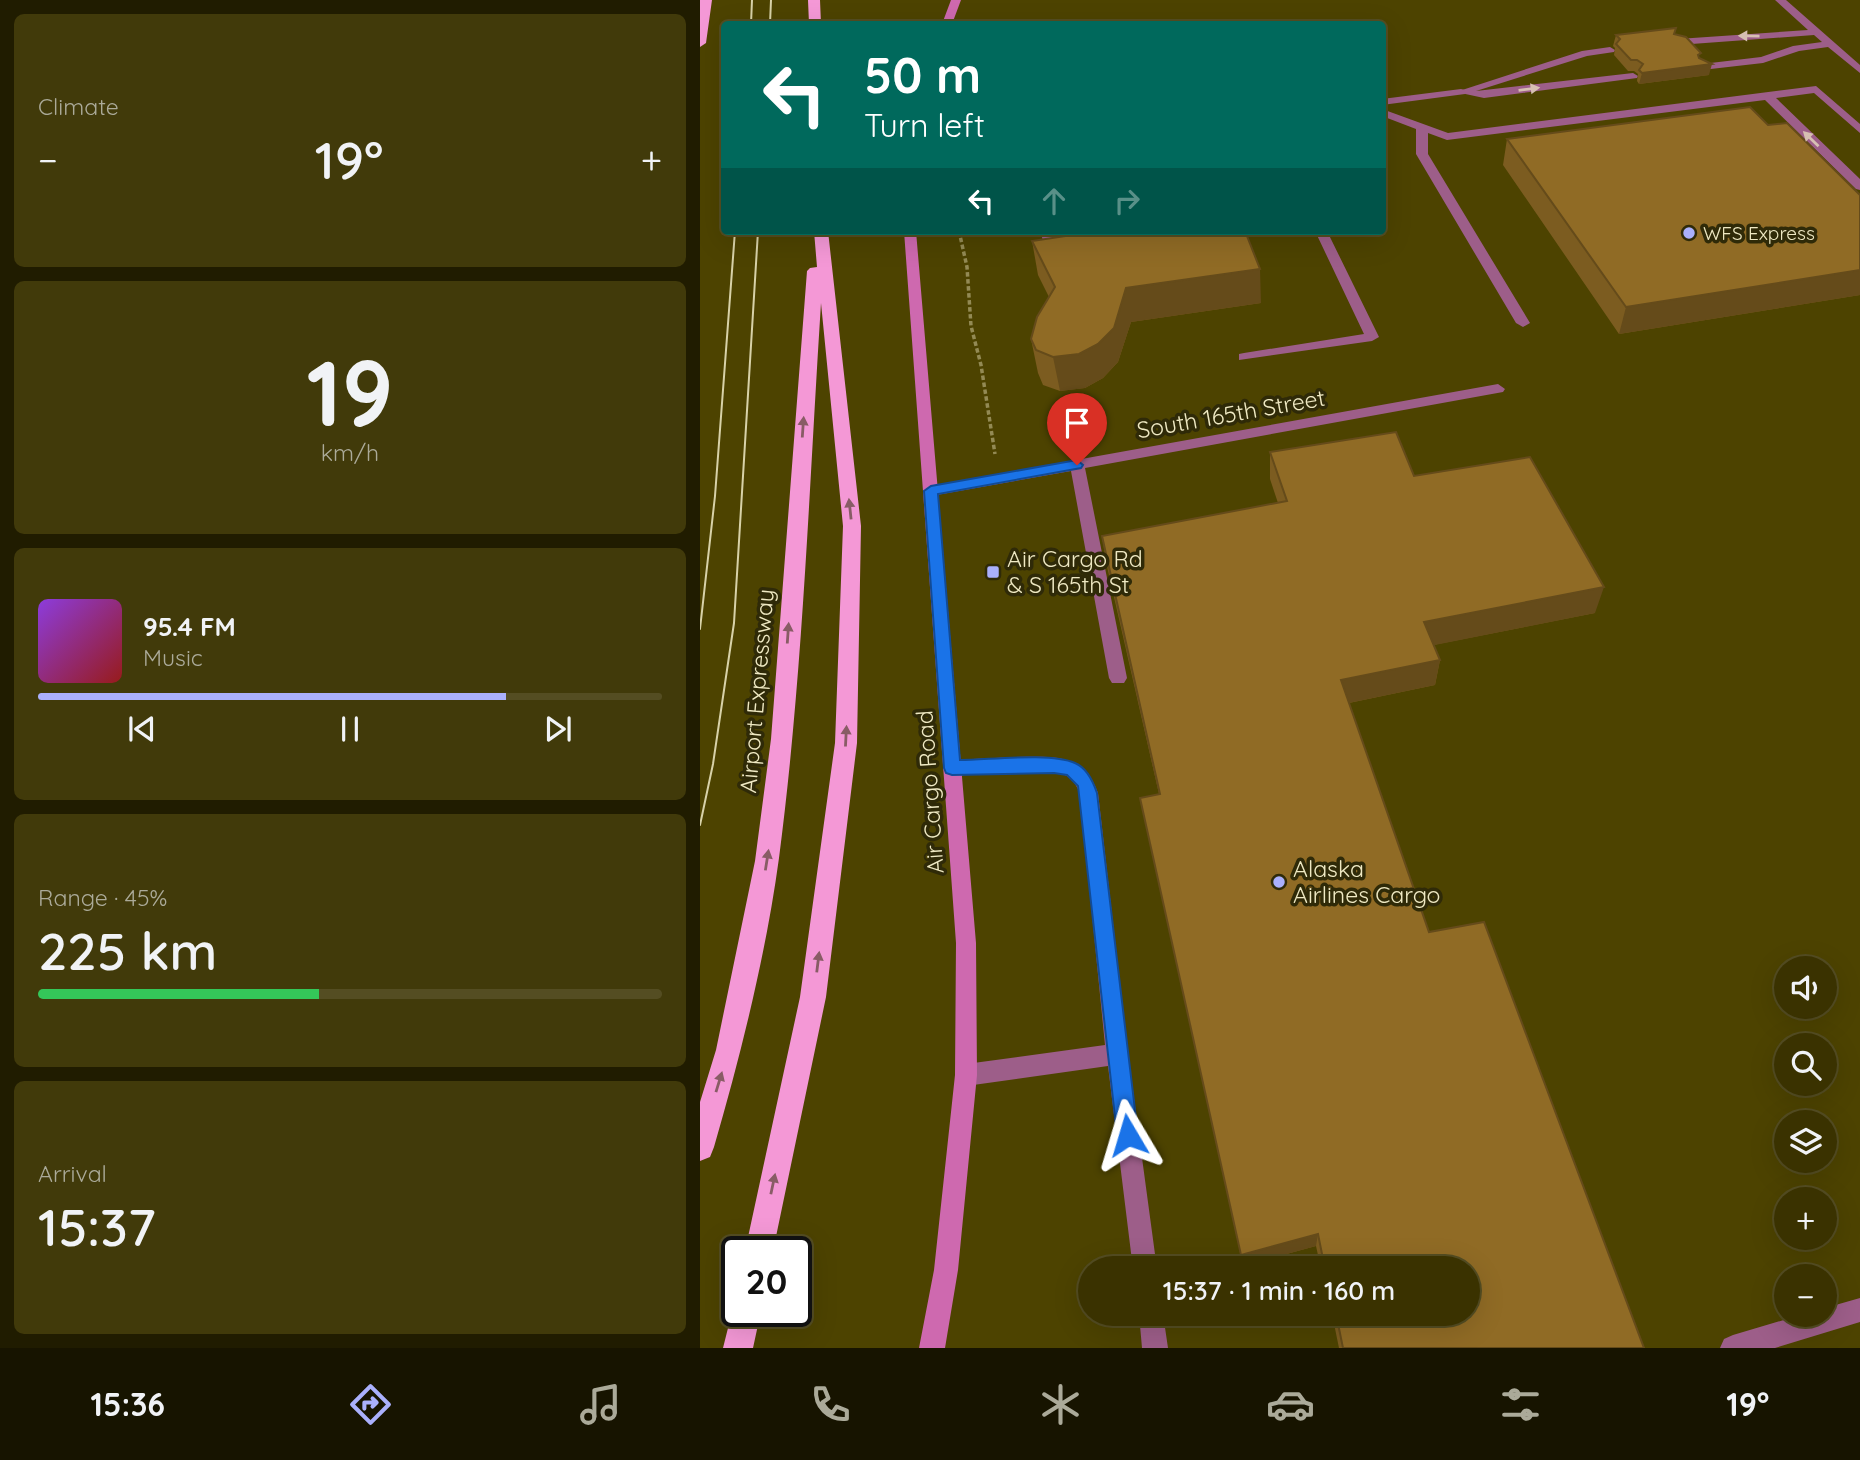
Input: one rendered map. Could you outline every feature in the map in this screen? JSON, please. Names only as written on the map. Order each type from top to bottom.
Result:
[{"type":"highway","points":[[700,43],[706,0]]},
{"type":"highway","points":[[814,0],[815,21]]},
{"type":"highway","points":[[761,1236],[813,997],[846,743],[852,526],[819,235]]},
{"type":"highway","name":"Airport Expressway","points":[[700,1147],[729,1050],[767,861],[782,739],[819,235]]},
{"type":"highway","points":[[738,1348],[743,1327]]},
{"type":"street","points":[[948,21],[956,0]]},
{"type":"street","points":[[1780,0],[1860,70]]},
{"type":"street","points":[[1678,42],[1816,32]]},
{"type":"street","points":[[1702,68],[1763,60],[1797,48],[1829,44]]},
{"type":"street","points":[[1386,101],[1461,92],[1586,53],[1610,50]]},
{"type":"street","points":[[1461,92],[1484,95],[1633,76]]},
{"type":"street","points":[[1386,114],[1447,137],[1816,89],[1860,130]]},
{"type":"street","points":[[1768,96],[1860,186]]},
{"type":"street","points":[[1422,127],[1422,154],[1523,323]]},
{"type":"street","name":"Air Cargo Road","points":[[910,235],[966,943],[966,1075],[946,1270],[932,1348]]},
{"type":"street","points":[[1047,235],[1049,244],[1075,240]]},
{"type":"street","points":[[1244,357],[1372,337],[1323,235]]},
{"type":"street","name":"South 165th Street","points":[[931,491],[1498,389]]},
{"type":"street","points":[[1077,465],[1118,678]]},
{"type":"street","points":[[952,768],[1054,765],[1072,769],[1085,781],[1089,793],[1117,1054],[1143,1256]]},
{"type":"street","points":[[966,1075],[1117,1054]]},
{"type":"street","points":[[1733,1348],[1860,1310]]},
{"type":"street","points":[[1152,1326],[1155,1348]]},
{"type":"path","points":[[960,235],[967,267],[970,318],[981,365],[998,479]]},
{"type":"building","points":[[1676,28],[1674,34],[1686,37],[1701,53],[1699,58],[1712,64],[1642,73],[1639,70],[1643,64],[1631,60],[1616,44],[1620,39],[1616,35]]},
{"type":"building","name":"WFS Express","points":[[1750,107],[1768,125],[1787,123],[1860,195],[1860,270],[1626,307],[1507,139]]},
{"type":"building","points":[[1072,235],[1247,235],[1260,269],[1126,288],[1114,328],[1098,344],[1079,354],[1053,357],[1036,350],[1031,339],[1037,317],[1055,287],[1032,241]]},
{"type":"building","name":"Alaska Airlines Cargo","points":[[1396,432],[1414,476],[1530,457],[1604,587],[1424,622],[1440,660],[1341,680],[1429,932],[1484,922],[1644,1348],[1343,1348],[1338,1326],[1480,1326],[1480,1256],[1322,1256],[1318,1234],[1241,1255],[1140,798],[1160,794],[1102,536],[1287,501],[1270,452]]},
{"type":"tram line","points":[[751,21],[752,0]]},
{"type":"tram line","points":[[770,21],[771,0]]},
{"type":"tram line","points":[[700,629],[715,496],[735,235]]},
{"type":"tram line","points":[[700,825],[713,764],[734,623],[758,235]]},
{"type":"place","name":"WFS Express","points":[[1689,233]]},
{"type":"place","name":"Air Cargo Rd & S 165th St","points":[[993,572]]},
{"type":"place","name":"Alaska Airlines Cargo","points":[[1279,882]]},
{"type":"route","points":[[1077,465],[931,491],[952,768],[1054,765],[1072,769],[1085,781],[1089,793],[1128,1135]]}]
